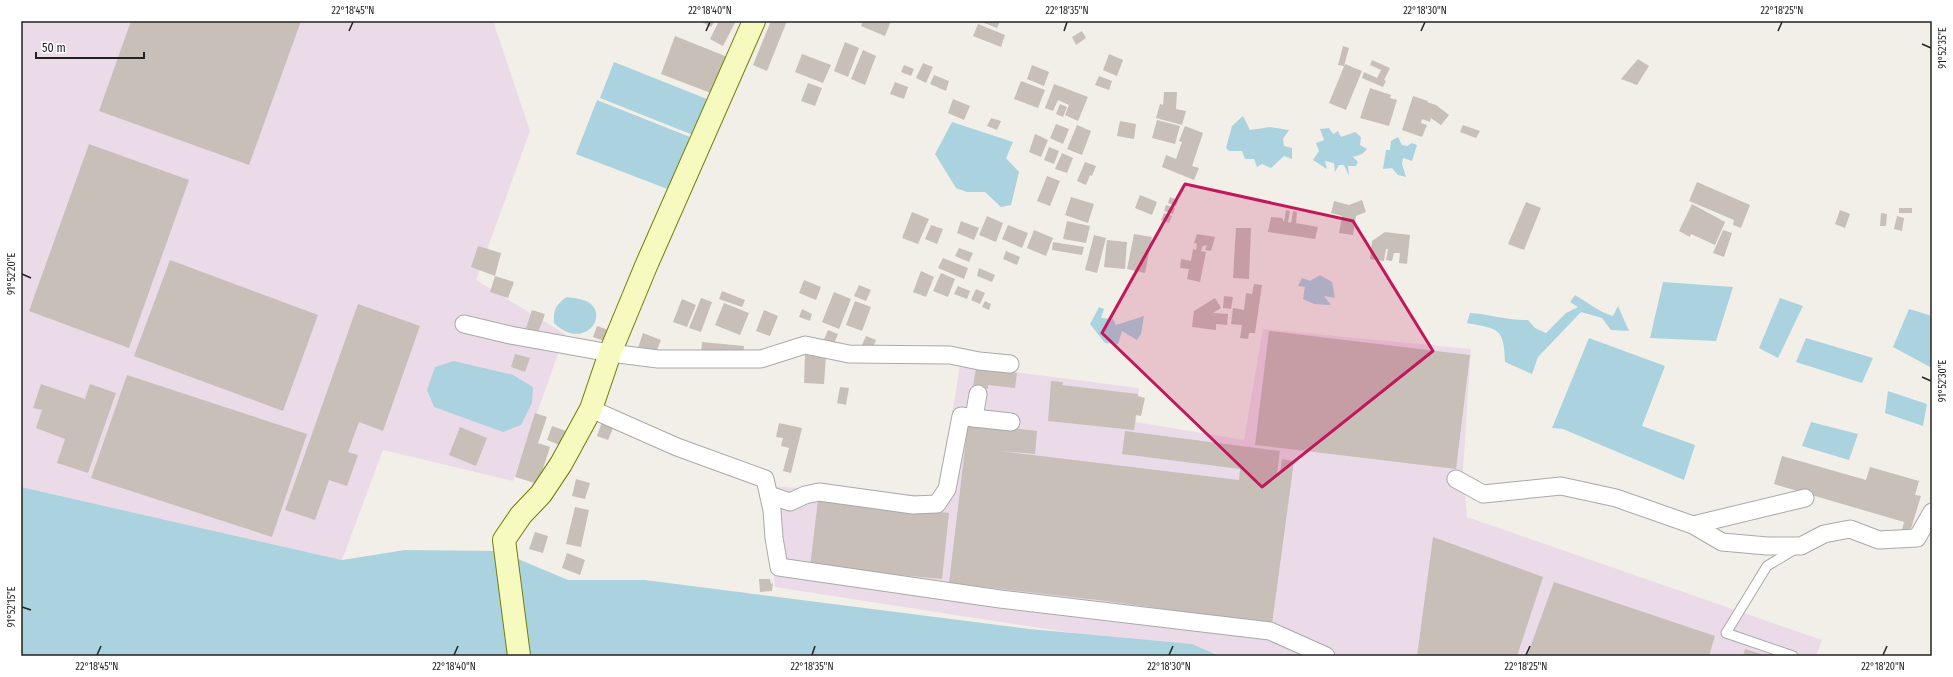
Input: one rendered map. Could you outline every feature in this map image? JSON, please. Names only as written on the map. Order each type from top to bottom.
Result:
[{"type":"main road","points":[[519,656],[504,540],[521,515],[541,494],[561,464],[591,408],[610,353],[646,266],[754,21]]},
{"type":"street","points":[[464,324],[510,335],[610,353],[658,359],[761,359],[805,345],[849,354],[950,355],[979,361],[1010,364]]},
{"type":"street","points":[[974,418],[978,394]]},
{"type":"street","points":[[591,408],[677,447],[765,478],[779,568],[1000,599],[1270,631],[1326,656]]},
{"type":"street","points":[[769,496],[790,502],[805,495],[818,492],[913,505],[937,504],[947,489],[961,416],[1011,422]]},
{"type":"street","points":[[1456,479],[1483,494],[1561,486],[1616,498],[1693,525],[1722,542],[1767,546],[1801,546],[1824,534],[1850,529],[1879,540],[1916,538],[1932,512]]},
{"type":"street","points":[[1693,525],[1805,498]]},
{"type":"lane","points":[[1793,656],[1726,633],[1766,566],[1801,546]]},
{"type":"highlighted area","points":[[1185,184],[1353,221],[1433,351],[1262,487],[1102,333]]},
{"type":"shaded area","points":[[21,21],[493,21],[530,131],[476,280],[565,334],[513,481],[383,450],[342,560],[21,487]]},
{"type":"shaded area","points":[[1263,329],[1471,349],[1463,470],[1467,517],[1822,640],[1816,656],[1220,656],[775,587],[766,486],[939,496],[960,365],[1139,388],[1136,422],[1244,440]]},
{"type":"water","points":[[614,62],[712,101],[698,137],[600,98]]},
{"type":"water","points":[[597,100],[690,137],[670,190],[576,154]]},
{"type":"water","points":[[1243,116],[1250,130],[1270,127],[1289,130],[1283,139],[1284,146],[1292,148],[1292,159],[1284,156],[1271,168],[1262,164],[1257,167],[1254,159],[1245,159],[1242,151],[1229,151],[1226,148],[1232,126]]},
{"type":"water","points":[[952,122],[1013,142],[1006,158],[1019,172],[1011,205],[1001,207],[985,192],[967,192],[956,188],[935,154]]},
{"type":"water","points":[[1329,128],[1333,134],[1338,131],[1341,137],[1355,132],[1361,137],[1360,145],[1367,149],[1362,154],[1353,157],[1358,162],[1356,166],[1348,166],[1349,176],[1344,165],[1339,165],[1335,172],[1334,163],[1325,161],[1327,169],[1313,160],[1319,151],[1316,143],[1324,140],[1320,129]]},
{"type":"water","points":[[1398,137],[1402,145],[1407,146],[1412,143],[1417,145],[1412,161],[1403,158],[1402,164],[1406,177],[1398,175],[1392,168],[1383,169],[1386,150],[1390,150],[1391,141]]},
{"type":"water","points":[[1320,275],[1332,282],[1335,298],[1324,296],[1331,305],[1314,304],[1303,299],[1305,287],[1298,286],[1302,278],[1310,281]]},
{"type":"water","points":[[1663,282],[1733,287],[1716,341],[1650,338]]},
{"type":"water","points":[[1575,295],[1608,315],[1613,316],[1618,306],[1629,331],[1611,330],[1602,318],[1581,312],[1538,357],[1532,374],[1505,362],[1503,342],[1501,336],[1497,332],[1486,327],[1467,323],[1470,313],[1528,320],[1535,328],[1546,333],[1566,313],[1578,307],[1570,302]]},
{"type":"water","points":[[567,297],[586,301],[591,304],[595,311],[596,318],[594,324],[589,330],[574,334],[564,331],[554,323],[556,308],[560,302]]},
{"type":"water","points":[[1780,298],[1803,306],[1778,358],[1759,348]]},
{"type":"water","points":[[1099,307],[1104,309],[1101,318],[1113,319],[1116,325],[1144,316],[1141,334],[1137,340],[1122,331],[1118,344],[1105,343],[1090,324]]},
{"type":"water","points":[[1909,309],[1932,316],[1932,368],[1893,347]]},
{"type":"water","points":[[1589,338],[1665,366],[1642,426],[1695,445],[1684,480],[1563,429],[1552,428]]},
{"type":"water","points":[[1806,338],[1873,358],[1862,383],[1796,362]]},
{"type":"water","points":[[454,361],[513,375],[533,387],[532,403],[521,425],[503,432],[434,407],[427,390],[435,367]]},
{"type":"water","points":[[1888,391],[1927,404],[1923,426],[1885,413]]},
{"type":"water","points":[[1811,422],[1858,434],[1849,460],[1802,446]]},
{"type":"water","points":[[21,487],[342,560],[405,550],[499,551],[568,580],[645,580],[1029,629],[1192,644],[1219,656],[21,656]]},
{"type":"building","points":[[131,21],[301,21],[249,165],[99,111]]},
{"type":"building","points":[[700,21],[715,21],[711,27]]},
{"type":"building","points":[[719,21],[736,21],[723,46],[710,39]]},
{"type":"building","points":[[771,21],[787,21],[767,71],[753,65]]},
{"type":"building","points":[[863,21],[891,21],[885,36],[861,26]]},
{"type":"building","points":[[979,21],[1000,21],[997,28]]},
{"type":"building","points":[[978,24],[1005,35],[1001,47],[973,36]]},
{"type":"building","points":[[1082,31],[1086,38],[1076,45],[1072,37]]},
{"type":"building","points":[[675,36],[730,58],[716,95],[661,74]]},
{"type":"building","points":[[845,42],[859,48],[848,77],[834,71]]},
{"type":"building","points":[[1343,46],[1349,48],[1344,66],[1338,65]]},
{"type":"building","points":[[863,50],[876,56],[865,85],[851,79]]},
{"type":"building","points":[[802,54],[831,65],[823,83],[795,72]]},
{"type":"building","points":[[1109,54],[1123,60],[1117,76],[1103,70]]},
{"type":"building","points":[[1638,59],[1649,66],[1637,85],[1621,79]]},
{"type":"building","points":[[1372,60],[1390,68],[1384,80],[1386,81],[1383,87],[1362,78],[1364,72],[1377,78],[1381,70],[1370,65]]},
{"type":"building","points":[[923,63],[933,67],[926,83],[916,78]]},
{"type":"building","points":[[1345,64],[1362,71],[1346,110],[1329,103]]},
{"type":"building","points":[[904,65],[914,69],[911,76],[901,72]]},
{"type":"building","points":[[1032,65],[1049,72],[1044,86],[1027,79]]},
{"type":"building","points":[[934,75],[949,81],[946,91],[930,84]]},
{"type":"building","points":[[1099,76],[1112,81],[1109,90],[1095,85]]},
{"type":"building","points":[[1021,81],[1045,90],[1038,108],[1014,99]]},
{"type":"building","points":[[895,82],[908,87],[904,99],[890,94]]},
{"type":"building","points":[[808,83],[822,88],[815,106],[801,101]]},
{"type":"building","points":[[1054,84],[1088,97],[1078,121],[1065,115],[1069,105],[1058,100],[1053,111],[1045,108]]},
{"type":"building","points":[[1370,88],[1391,95],[1390,98],[1397,100],[1389,126],[1360,118]]},
{"type":"building","points":[[1164,92],[1177,92],[1176,109],[1186,111],[1182,125],[1156,118],[1160,104],[1163,105]]},
{"type":"building","points":[[1413,96],[1436,105],[1449,115],[1441,125],[1431,118],[1430,122],[1422,119],[1421,123],[1427,125],[1422,137],[1402,130]]},
{"type":"building","points":[[953,99],[970,106],[964,120],[948,113]]},
{"type":"building","points":[[1060,104],[1067,107],[1063,117],[1056,114]]},
{"type":"building","points":[[991,118],[1001,121],[997,130],[987,126]]},
{"type":"building","points":[[1157,120],[1180,126],[1175,144],[1152,138]]},
{"type":"building","points":[[1120,121],[1136,124],[1134,139],[1117,136]]},
{"type":"building","points":[[1056,124],[1069,129],[1063,144],[1050,138]]},
{"type":"building","points":[[1077,125],[1091,131],[1082,155],[1067,149]]},
{"type":"building","points":[[1463,125],[1480,131],[1476,138],[1460,132]]},
{"type":"building","points":[[1185,126],[1203,133],[1192,166],[1199,168],[1194,180],[1162,167],[1166,155],[1176,159],[1182,142],[1179,141]]},
{"type":"building","points":[[1035,134],[1048,140],[1041,157],[1029,152]]},
{"type":"building","points":[[89,144],[189,180],[129,348],[29,311]]},
{"type":"building","points":[[1049,147],[1059,151],[1054,164],[1044,160]]},
{"type":"building","points":[[1062,153],[1073,158],[1067,173],[1055,169]]},
{"type":"building","points":[[1085,162],[1096,166],[1086,185],[1077,181]]},
{"type":"building","points":[[1047,176],[1060,181],[1050,206],[1037,201]]},
{"type":"building","points":[[1697,182],[1750,205],[1741,228],[1733,225],[1734,220],[1689,201]]},
{"type":"building","points":[[1140,195],[1157,202],[1152,215],[1135,208]]},
{"type":"building","points":[[1071,197],[1094,204],[1088,223],[1065,215]]},
{"type":"building","points":[[1170,197],[1178,200],[1176,206],[1168,203]]},
{"type":"building","points":[[1362,200],[1366,212],[1356,216],[1353,235],[1339,233],[1342,216],[1331,213],[1334,201],[1349,205]]},
{"type":"building","points":[[1526,202],[1541,208],[1524,250],[1508,244]]},
{"type":"building","points":[[1692,204],[1725,222],[1715,245],[1691,234],[1690,237],[1679,231]]},
{"type":"building","points":[[1166,205],[1175,208],[1173,214],[1164,211]]},
{"type":"building","points":[[1899,208],[1912,208],[1912,213],[1899,213]]},
{"type":"building","points":[[1286,210],[1290,211],[1288,222],[1291,223],[1293,211],[1297,212],[1296,223],[1318,227],[1315,239],[1268,232],[1271,217],[1282,218],[1284,222]]},
{"type":"building","points":[[1840,210],[1850,214],[1845,228],[1835,224]]},
{"type":"building","points":[[912,212],[929,219],[918,244],[902,238]]},
{"type":"building","points":[[1164,213],[1172,216],[1169,223],[1161,220]]},
{"type":"building","points":[[1881,213],[1887,214],[1886,226],[1880,226]]},
{"type":"building","points":[[987,216],[1003,223],[996,242],[979,235]]},
{"type":"building","points":[[1897,216],[1904,218],[1902,231],[1894,229]]},
{"type":"building","points":[[961,221],[979,228],[974,240],[957,233]]},
{"type":"building","points":[[1067,221],[1090,226],[1086,243],[1063,239]]},
{"type":"building","points":[[931,225],[943,229],[937,244],[925,239]]},
{"type":"building","points":[[1008,225],[1028,233],[1022,248],[1002,239]]},
{"type":"building","points":[[1236,228],[1251,228],[1249,279],[1233,278]]},
{"type":"building","points":[[1034,230],[1053,238],[1046,256],[1027,248]]},
{"type":"building","points":[[1723,230],[1732,233],[1724,257],[1713,253]]},
{"type":"building","points":[[1385,232],[1410,235],[1407,264],[1399,263],[1400,253],[1394,253],[1392,261],[1386,260],[1388,249],[1386,249],[1384,261],[1370,259],[1372,241]]},
{"type":"building","points":[[1134,234],[1152,237],[1145,273],[1127,269]]},
{"type":"building","points":[[1197,234],[1215,237],[1211,251],[1205,250],[1207,245],[1203,246],[1201,251],[1206,252],[1200,282],[1187,279],[1189,269],[1180,268],[1181,259],[1191,261],[1193,249],[1196,250],[1197,244],[1194,243]]},
{"type":"building","points":[[1094,235],[1106,238],[1097,273],[1085,270]]},
{"type":"building","points":[[1107,240],[1127,242],[1125,269],[1104,267]]},
{"type":"building","points":[[1053,242],[1084,247],[1082,255],[1052,250]]},
{"type":"building","points":[[478,246],[501,253],[495,276],[471,267]]},
{"type":"building","points":[[959,248],[973,253],[969,262],[955,256]]},
{"type":"building","points":[[1006,251],[1020,257],[1017,265],[1003,259]]},
{"type":"building","points":[[943,258],[968,268],[964,279],[938,268]]},
{"type":"building","points":[[170,260],[318,315],[283,411],[134,356]]},
{"type":"building","points":[[979,268],[995,275],[992,282],[977,276]]},
{"type":"building","points":[[921,271],[934,277],[926,297],[913,292]]},
{"type":"building","points":[[941,273],[955,279],[948,297],[933,291]]},
{"type":"building","points":[[495,276],[514,282],[508,298],[490,292]]},
{"type":"building","points":[[804,280],[821,287],[816,300],[799,293]]},
{"type":"building","points":[[1254,284],[1262,285],[1255,333],[1249,333],[1248,339],[1240,338],[1242,325],[1231,324],[1233,308],[1244,310],[1246,293],[1252,294]]},
{"type":"building","points":[[859,285],[871,290],[866,301],[854,296]]},
{"type":"building","points":[[958,286],[970,291],[967,299],[954,294]]},
{"type":"building","points":[[976,289],[985,293],[980,304],[971,300]]},
{"type":"building","points":[[722,291],[745,300],[742,307],[719,299]]},
{"type":"building","points":[[834,292],[851,299],[839,329],[822,322]]},
{"type":"building","points":[[1224,296],[1233,297],[1231,309],[1223,308]]},
{"type":"building","points":[[701,298],[712,302],[701,332],[689,328]]},
{"type":"building","points":[[1215,298],[1221,308],[1213,313],[1228,314],[1227,325],[1216,324],[1216,330],[1192,327],[1194,311]]},
{"type":"building","points":[[682,299],[696,305],[687,327],[673,322]]},
{"type":"building","points":[[855,301],[871,307],[862,331],[846,325]]},
{"type":"building","points":[[985,301],[991,304],[989,310],[982,307]]},
{"type":"building","points":[[724,303],[749,313],[740,335],[715,325]]},
{"type":"building","points":[[358,304],[420,326],[383,431],[359,422],[348,452],[358,455],[347,486],[329,480],[315,520],[285,510]]},
{"type":"building","points":[[802,309],[812,314],[810,321],[799,317]]},
{"type":"building","points":[[532,310],[545,314],[538,333],[526,328]]},
{"type":"building","points":[[764,310],[778,316],[770,336],[756,331]]},
{"type":"building","points":[[597,326],[611,331],[607,342],[593,337]]},
{"type":"building","points":[[828,330],[838,334],[832,348],[822,344]]},
{"type":"building","points":[[1269,331],[1470,355],[1456,469],[1255,445]]},
{"type":"building","points":[[643,333],[661,340],[655,355],[638,348]]},
{"type":"building","points":[[866,336],[876,340],[872,349],[862,345]]},
{"type":"building","points":[[702,342],[744,346],[743,358],[701,353]]},
{"type":"building","points":[[515,354],[530,358],[525,372],[511,367]]},
{"type":"building","points":[[805,355],[826,356],[824,384],[804,383]]},
{"type":"building","points":[[976,368],[1017,373],[1015,388],[988,385],[988,389],[973,387]]},
{"type":"building","points":[[127,375],[307,434],[272,537],[91,478]]},
{"type":"building","points":[[1051,381],[1063,382],[1062,385],[1138,394],[1138,396],[1145,398],[1141,416],[1136,415],[1134,430],[1048,421]]},
{"type":"building","points":[[41,384],[85,399],[90,384],[116,393],[88,473],[57,463],[65,439],[36,428],[42,410],[33,408]]},
{"type":"building","points":[[840,387],[849,388],[846,405],[837,403]]},
{"type":"building","points":[[535,413],[547,417],[538,443],[550,447],[538,484],[515,477]]},
{"type":"building","points":[[602,422],[614,426],[608,440],[597,436]]},
{"type":"building","points":[[779,423],[802,428],[791,473],[783,471],[789,448],[781,446],[783,438],[776,437]]},
{"type":"building","points":[[968,423],[1037,431],[1035,454],[1000,451],[1239,480],[1240,469],[1122,454],[1125,431],[1280,451],[1277,473],[1280,473],[1282,459],[1294,461],[1272,624],[1106,601],[949,583]]},
{"type":"building","points":[[552,426],[566,431],[560,445],[547,440]]},
{"type":"building","points":[[460,427],[487,438],[476,466],[449,455]]},
{"type":"building","points":[[1782,456],[1866,480],[1870,467],[1919,481],[1915,495],[1921,496],[1910,532],[1902,530],[1904,522],[1774,484]]},
{"type":"building","points":[[576,479],[590,483],[585,499],[572,496]]},
{"type":"building","points":[[818,500],[949,513],[942,579],[810,567]]},
{"type":"building","points":[[575,507],[589,510],[581,547],[566,544]]},
{"type":"building","points":[[535,532],[548,536],[543,553],[529,549]]},
{"type":"building","points":[[1433,537],[1543,577],[1517,656],[1417,656]]},
{"type":"building","points":[[567,553],[585,560],[580,575],[562,568]]},
{"type":"building","points":[[759,579],[770,579],[771,584],[773,583],[772,591],[760,592]]},
{"type":"building","points":[[1554,582],[1715,636],[1709,656],[1527,656]]},
{"type":"building","points":[[1745,649],[1768,656],[1743,656]]}]
